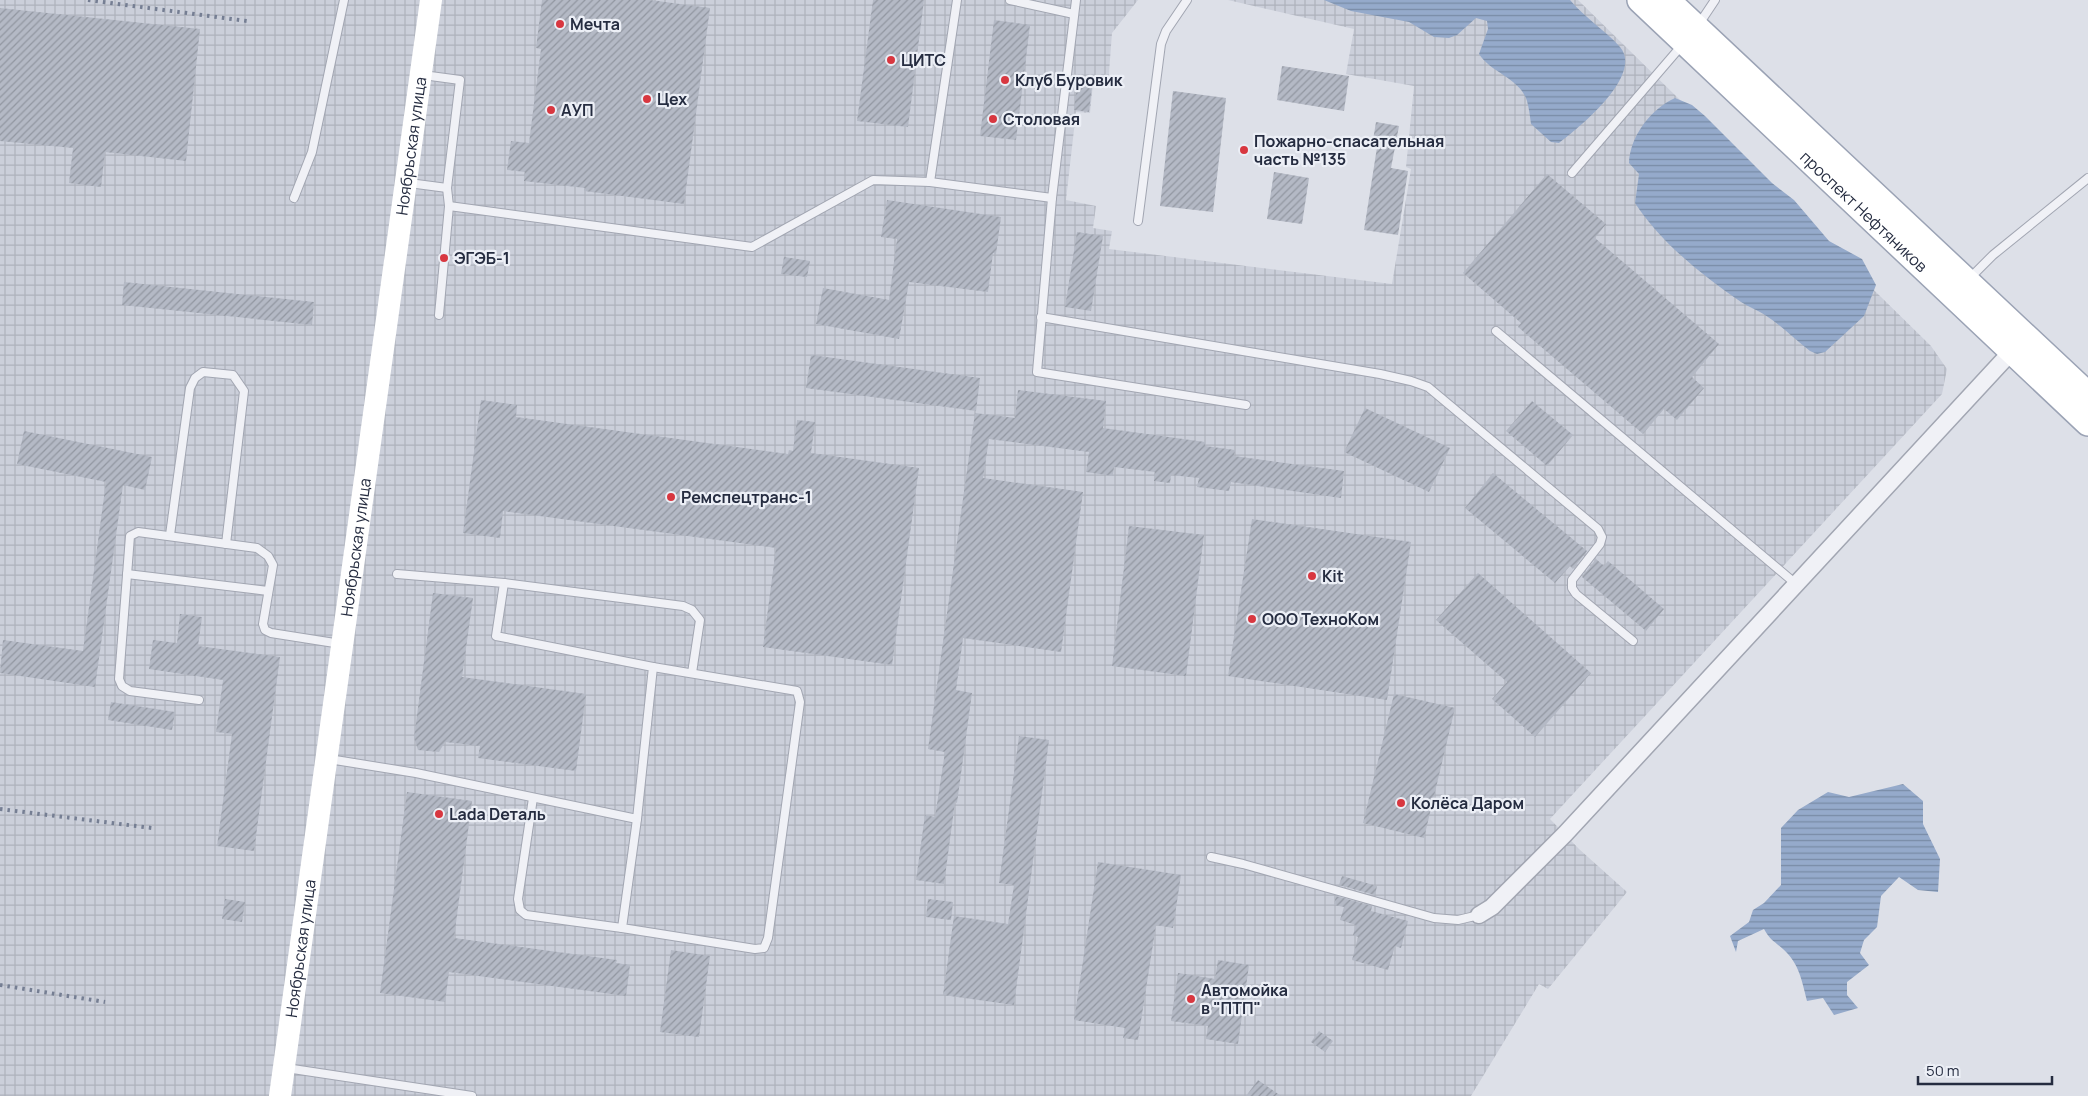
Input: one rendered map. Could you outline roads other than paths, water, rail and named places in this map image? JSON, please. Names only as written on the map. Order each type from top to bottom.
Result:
[{"type":"main road","name":"Ноябрьская улица","points":[[280,1096],[431,0]]},
{"type":"main road","name":"проспект Нефтяников","points":[[1640,0],[1690,35],[2018,343],[2088,423]]},
{"type":"main road","name":"проспект Нефтяников","points":[[1667,0],[1690,35]]},
{"type":"main road","name":"проспект Нефтяников","points":[[2018,343],[2088,395]]},
{"type":"street","points":[[1480,915],[1492,907],[1565,834],[2018,343]]},
{"type":"lane","points":[[294,198],[312,152],[344,0]]},
{"type":"lane","points":[[930,182],[957,0]]},
{"type":"lane","points":[[1010,0],[1074,14]]},
{"type":"lane","points":[[1076,0],[1052,198],[1036,372],[1246,405]]},
{"type":"lane","points":[[1138,222],[1161,44],[1166,31],[1188,0]]},
{"type":"lane","points":[[1572,173],[1690,35],[1715,0]]},
{"type":"lane","points":[[420,74],[460,80],[446,188],[449,206],[439,315]]},
{"type":"lane","points":[[1960,289],[1993,255],[2088,178]]},
{"type":"lane","points":[[449,206],[752,247],[873,180],[930,182],[1052,198]]},
{"type":"lane","points":[[407,182],[446,188]]},
{"type":"lane","points":[[1041,317],[1380,374],[1411,380],[1428,387],[1598,529],[1602,537],[1600,544],[1572,580],[1572,588],[1576,594],[1633,640]]},
{"type":"lane","points":[[1496,331],[1796,584]]},
{"type":"lane","points":[[170,535],[190,388],[195,378],[204,372],[233,375],[244,391],[226,544]]},
{"type":"lane","points":[[199,700],[130,691],[122,686],[119,679],[130,536],[138,532],[257,548],[268,556],[273,565],[263,624],[265,630],[271,633],[343,644]]},
{"type":"lane","points":[[127,574],[268,592]]},
{"type":"lane","points":[[397,574],[504,583],[683,606],[692,610],[700,620],[692,673]]},
{"type":"lane","points":[[504,583],[496,636],[653,667],[797,691],[800,702],[768,938],[764,948],[755,949],[526,915],[520,910],[518,899],[533,798]]},
{"type":"lane","points":[[622,928],[637,819],[653,667]]},
{"type":"lane","points":[[326,759],[416,773],[637,819]]},
{"type":"lane","points":[[1211,857],[1252,866],[1434,918],[1458,920],[1480,915]]},
{"type":"lane","points":[[284,1067],[472,1096]]},
{"type":"water","points":[[1324,0],[1570,0],[1620,47],[1625,59],[1623,72],[1617,86],[1606,100],[1580,126],[1559,143],[1551,142],[1531,124],[1527,101],[1523,93],[1512,81],[1484,61],[1479,54],[1488,29],[1487,21],[1476,18],[1457,35],[1449,38],[1434,37],[1409,22],[1351,11]]},
{"type":"water","points":[[1675,98],[1692,105],[1705,116],[1772,183],[1794,200],[1829,241],[1862,259],[1876,285],[1864,316],[1825,352],[1817,354],[1810,351],[1771,319],[1741,302],[1712,281],[1657,232],[1635,203],[1639,174],[1629,163],[1633,143],[1643,124],[1650,116]]},
{"type":"water","points":[[1903,784],[1923,801],[1923,824],[1940,859],[1938,892],[1918,890],[1899,877],[1881,896],[1877,927],[1864,940],[1860,953],[1869,965],[1847,982],[1847,995],[1858,1008],[1834,1015],[1823,998],[1807,1001],[1793,960],[1770,938],[1764,929],[1738,941],[1736,952],[1730,936],[1749,922],[1753,910],[1764,903],[1781,885],[1781,828],[1798,810],[1828,792],[1849,797]]},
{"type":"railway","points":[[88,0],[247,21]]},
{"type":"railway","points":[[0,809],[152,828]]},
{"type":"railway","points":[[0,985],[105,1002]]},
{"type":"place","name":"Мечта","points":[[560,24]]},
{"type":"place","name":"ЦИТС","points":[[891,60]]},
{"type":"place","name":"Клуб Буровик","points":[[1005,80]]},
{"type":"place","name":"Цех","points":[[647,99]]},
{"type":"place","name":"АУП","points":[[551,110]]},
{"type":"place","name":"Столовая","points":[[993,119]]},
{"type":"place","name":"Пожарно-спасательная часть №135","points":[[1244,150]]},
{"type":"place","name":"ЭГЭБ-1","points":[[444,258]]},
{"type":"place","name":"Ремспецтранс-1","points":[[671,497]]},
{"type":"place","name":"Kit","points":[[1312,576]]},
{"type":"place","name":"ООО ТехноКом","points":[[1252,619]]},
{"type":"place","name":"Колёса Даром","points":[[1401,803]]},
{"type":"place","name":"Lada Dеталь","points":[[439,814]]},
{"type":"place","name":"Автомойка в \"ПТП\"","points":[[1191,999]]}]
